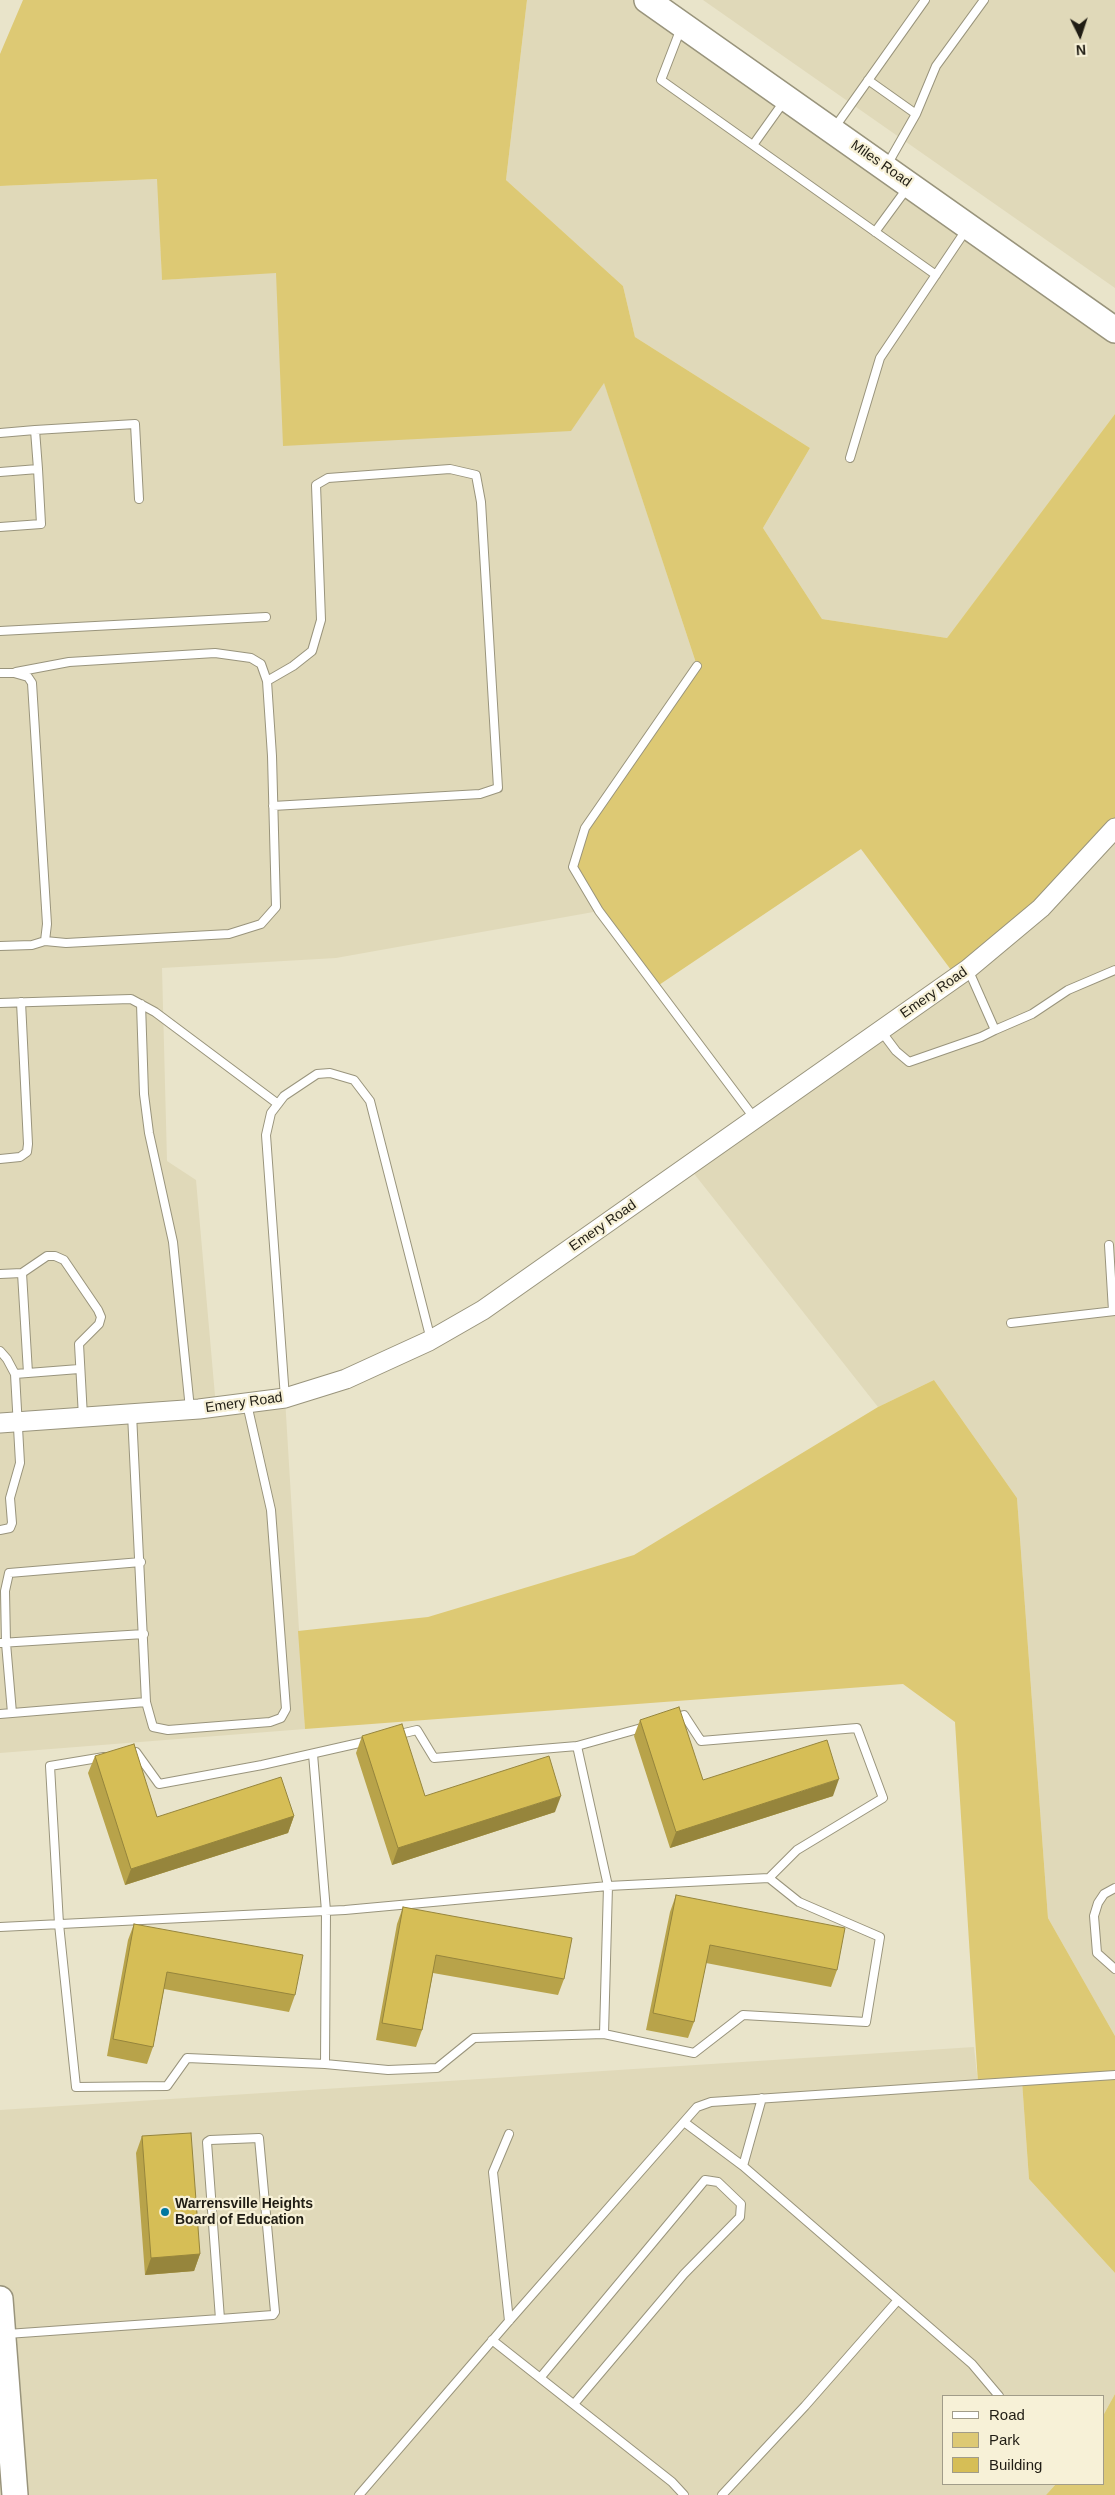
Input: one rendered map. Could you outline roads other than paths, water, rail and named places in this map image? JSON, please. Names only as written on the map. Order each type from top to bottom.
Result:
[{"type":"main road","name":"Miles Road","points":[[647,0],[1115,330]]},
{"type":"main road","points":[[0,2299],[14,2495]]},
{"type":"street","name":"Emery Road","points":[[9,1422],[190,1410],[285,1398],[323,1388],[373,1368],[431,1340],[479,1312],[968,970],[1041,908],[1115,828]]},
{"type":"lane","points":[[832,130],[925,0]]},
{"type":"lane","points":[[886,167],[916,114],[936,66],[984,0]]},
{"type":"lane","points":[[683,25],[661,80],[936,275]]},
{"type":"lane","points":[[868,80],[916,114]]},
{"type":"lane","points":[[753,145],[786,98]]},
{"type":"lane","points":[[875,232],[910,184]]},
{"type":"lane","points":[[850,458],[880,358],[968,226]]},
{"type":"lane","points":[[0,433],[135,424],[139,498]]},
{"type":"lane","points":[[0,527],[41,524],[35,430]]},
{"type":"lane","points":[[0,472],[38,469]]},
{"type":"lane","points":[[267,681],[293,666],[312,651],[321,620],[316,485],[328,478],[450,469],[476,475],[481,502],[498,788],[480,794],[273,806]]},
{"type":"lane","points":[[0,631],[266,617]]},
{"type":"lane","points":[[0,673],[14,673],[69,662],[215,653],[251,658],[261,664],[267,681],[276,907],[261,924],[229,934],[66,943],[46,941],[32,945],[0,946]]},
{"type":"lane","points":[[697,666],[584,828],[573,867],[599,911],[755,1119]]},
{"type":"lane","points":[[14,673],[28,676],[32,683],[46,941]]},
{"type":"lane","points":[[968,970],[995,1030]]},
{"type":"lane","points":[[881,1031],[896,1051],[909,1062],[972,1041],[1032,1014],[1068,990],[1115,970]]},
{"type":"lane","points":[[0,1003],[131,999],[155,1012],[278,1104]]},
{"type":"lane","points":[[0,1159],[20,1157],[26,1152],[28,1144],[21,1002]]},
{"type":"lane","points":[[141,1004],[144,1094],[149,1133],[174,1242],[190,1410]]},
{"type":"lane","points":[[285,1398],[266,1135],[271,1113],[284,1096],[317,1074],[330,1072],[354,1080],[370,1101],[431,1340]]},
{"type":"lane","points":[[1011,1323],[1114,1311],[1109,1245]]},
{"type":"lane","points":[[0,1274],[22,1273],[47,1256],[55,1256],[64,1260],[98,1310],[101,1317],[99,1324],[79,1344],[83,1417]]},
{"type":"lane","points":[[22,1273],[28,1373]]},
{"type":"lane","points":[[0,1351],[15,1374],[9,1422],[20,1463],[10,1498],[10,1528],[0,1530]]},
{"type":"lane","points":[[15,1374],[79,1369]]},
{"type":"lane","points":[[132,1414],[146,1702],[153,1727],[168,1730],[270,1722],[281,1718],[286,1709],[271,1510],[247,1404]]},
{"type":"lane","points":[[12,1712],[3,1643],[5,1591],[9,1573],[140,1562]]},
{"type":"lane","points":[[3,1643],[144,1634]]},
{"type":"lane","points":[[0,1714],[146,1702]]},
{"type":"lane","points":[[666,1720],[684,1715],[701,1741],[857,1728],[883,1798],[797,1850],[769,1878]]},
{"type":"lane","points":[[388,1736],[417,1730],[434,1758],[577,1746],[658,1723]]},
{"type":"lane","points":[[0,1927],[59,1924],[326,1911],[608,1886],[769,1878],[799,1902],[880,1937],[866,2022],[743,2015],[694,2053],[604,2034],[474,2038],[438,2068],[388,2070],[325,2064],[187,2058],[167,2086],[76,2087],[59,1924],[50,1766],[136,1752],[159,1784],[313,1754],[379,1738]]},
{"type":"lane","points":[[577,1746],[608,1886],[604,2034]]},
{"type":"lane","points":[[313,1754],[326,1911],[325,2064]]},
{"type":"lane","points":[[1115,1888],[1104,1894],[1094,1916],[1097,1954],[1115,1969]]},
{"type":"lane","points":[[359,2495],[492,2340],[697,2107],[710,2102],[762,2098],[1115,2075]]},
{"type":"lane","points":[[743,2166],[762,2098]]},
{"type":"lane","points":[[684,2122],[743,2166],[972,2364],[998,2395]]},
{"type":"lane","points":[[509,2134],[494,2172],[509,2321]]},
{"type":"lane","points":[[2,2334],[220,2319],[273,2315],[275,2312],[259,2138],[210,2140],[207,2142],[220,2319]]},
{"type":"lane","points":[[540,2378],[705,2180],[718,2182],[741,2204],[740,2217],[684,2274],[574,2404]]},
{"type":"lane","points":[[722,2495],[805,2406],[898,2300]]},
{"type":"lane","points":[[492,2340],[672,2482],[684,2495]]},
{"type":"place","name":"Warrensville Heights Board of Education","points":[[165,2212]]}]
